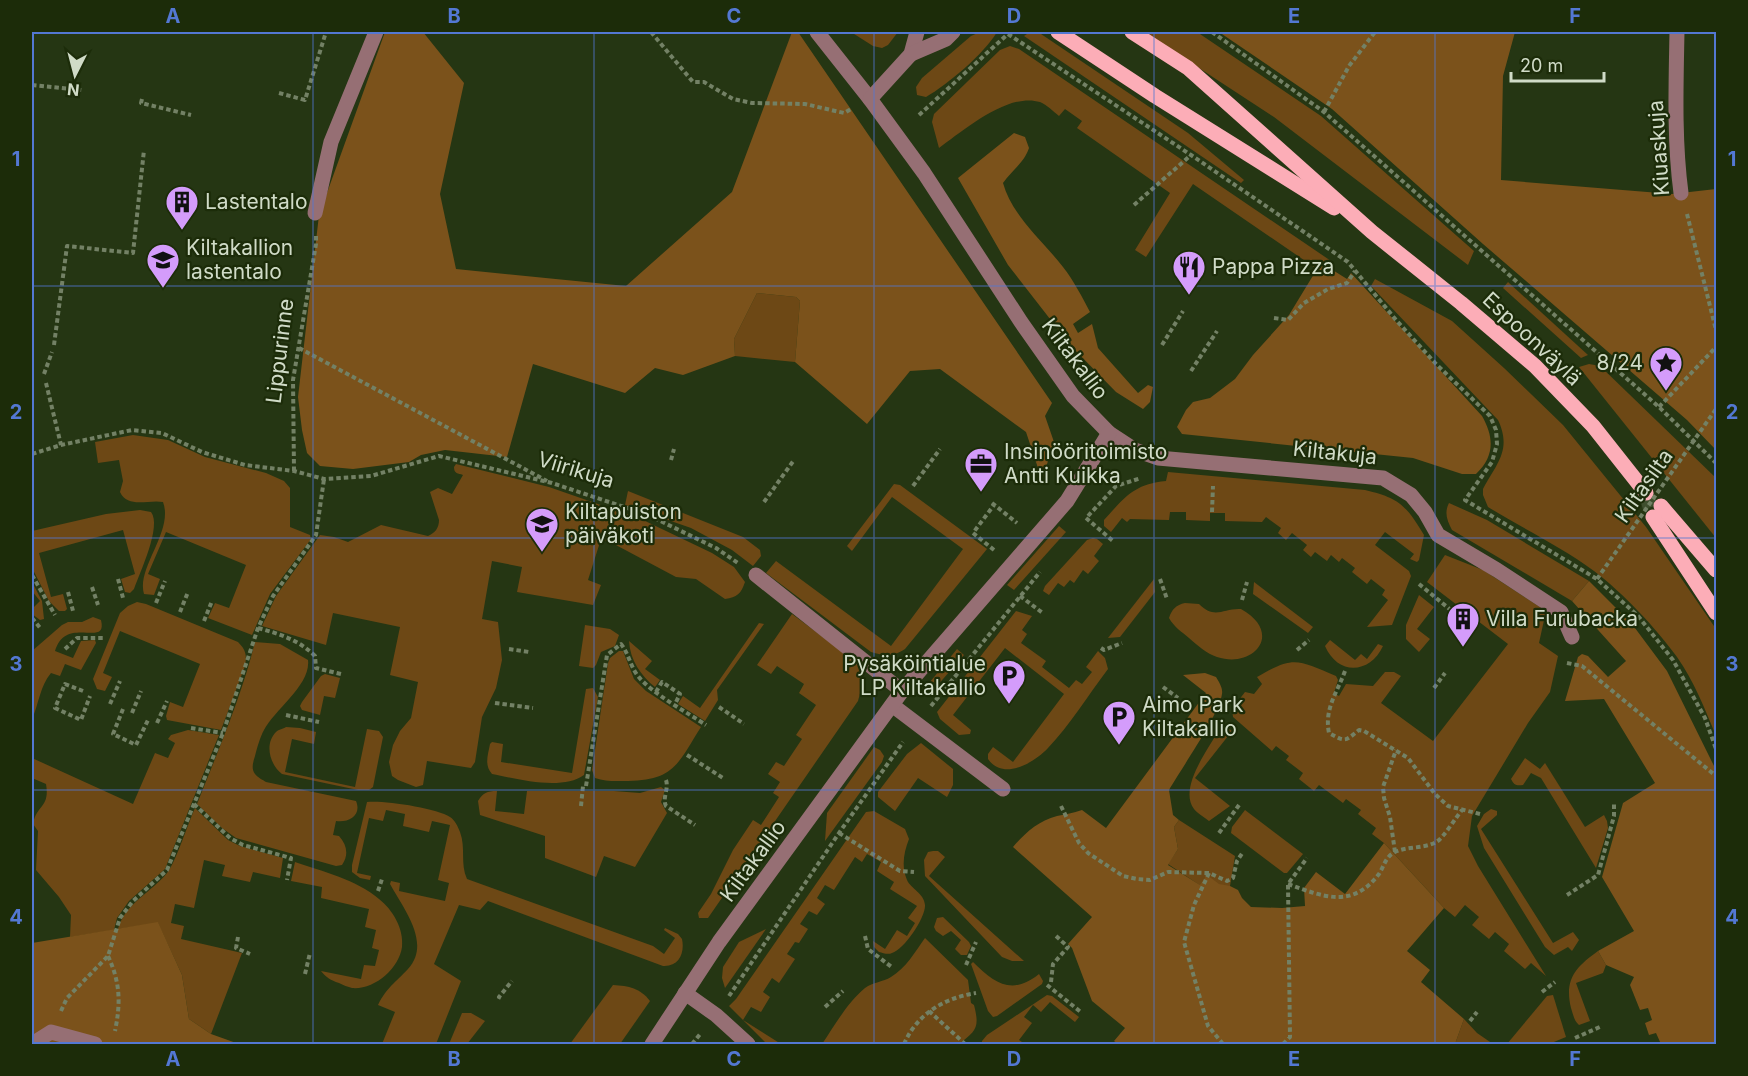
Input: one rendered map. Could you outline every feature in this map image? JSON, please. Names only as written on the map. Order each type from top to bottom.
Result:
[{"type":"main road","name":"Espoonväylä","points":[[1058,32],[1155,96],[1372,232]]},
{"type":"main road","name":"Espoonväylä","points":[[1132,32],[1188,68],[1372,232],[1461,303],[1534,366],[1593,426],[1646,493]]},
{"type":"main road","points":[[1716,570],[1657,511],[1716,613]]},
{"type":"street","points":[[315,213],[331,142],[376,32]]},
{"type":"street","name":"Kiltakallio","points":[[652,1044],[719,942],[902,691],[1066,501],[1109,433],[1073,396],[1021,322],[924,172],[817,32]]},
{"type":"street","points":[[911,54],[917,32]]},
{"type":"street","points":[[870,99],[911,54],[946,39],[953,32]]},
{"type":"street","name":"Kiuaskuja","points":[[1677,32],[1678,171],[1681,192]]},
{"type":"street","name":"Kiltakuja","points":[[1109,433],[1135,450],[1158,458],[1383,478],[1411,495],[1425,512],[1438,535],[1561,612],[1572,636]]},
{"type":"street","points":[[756,575],[902,691]]},
{"type":"street","points":[[892,705],[1004,789]]},
{"type":"street","points":[[685,993],[716,1015],[748,1044]]},
{"type":"street","points":[[32,1044],[51,1032],[95,1044]]},
{"type":"path","points":[[279,93],[305,100],[326,32]]},
{"type":"path","points":[[651,32],[693,82],[704,82],[733,99],[752,103],[805,104],[844,113],[870,99]]},
{"type":"path","points":[[1212,32],[1324,112],[1659,407],[1716,463]]},
{"type":"path","points":[[1324,112],[1349,66],[1376,32]]},
{"type":"path","points":[[919,115],[1009,33],[1348,262],[1396,321],[1436,364],[1490,416],[1496,430],[1497,444],[1492,462],[1465,500],[1597,579],[1638,616],[1673,660],[1705,718],[1716,749]]},
{"type":"path","points":[[32,85],[82,90]]},
{"type":"path","points":[[142,99],[141,103],[191,115]]},
{"type":"path","points":[[54,345],[67,246],[134,253],[144,150]]},
{"type":"path","points":[[1134,205],[1191,154]]},
{"type":"path","name":"Kiuaskuja","points":[[1681,192],[1716,330]]},
{"type":"path","name":"Lippurinne","points":[[294,471],[293,380],[316,244],[315,213]]},
{"type":"path","points":[[1275,318],[1288,320],[1304,303],[1328,289],[1347,283],[1355,271]]},
{"type":"path","points":[[1162,345],[1183,311]]},
{"type":"path","points":[[1191,371],[1217,332]]},
{"type":"path","points":[[1659,407],[1716,347]]},
{"type":"path","points":[[299,348],[552,483]]},
{"type":"path","points":[[45,374],[51,352]]},
{"type":"path","points":[[46,383],[61,445]]},
{"type":"path","name":"Kiltasilta","points":[[1597,579],[1716,409]]},
{"type":"path","name":"Viirikuja","points":[[32,454],[61,445],[132,430],[162,433],[202,452],[245,465],[294,471],[324,479],[371,476],[439,456],[552,483],[648,515],[716,548],[756,575]]},
{"type":"path","points":[[671,460],[674,448]]},
{"type":"path","points":[[913,486],[940,449]]},
{"type":"path","points":[[764,502],[794,460]]},
{"type":"path","points":[[1212,512],[1214,477]]},
{"type":"path","points":[[51,1032],[67,998],[108,956],[120,918],[133,901],[167,870],[223,733],[258,628],[273,596],[316,535],[324,479]]},
{"type":"path","points":[[997,552],[973,533],[993,504],[1019,524]]},
{"type":"path","points":[[1086,518],[1113,541]]},
{"type":"path","points":[[32,575],[55,615]]},
{"type":"path","points":[[118,579],[123,598]]},
{"type":"path","points":[[1160,579],[1167,599]]},
{"type":"path","points":[[156,603],[165,581]]},
{"type":"path","points":[[1242,600],[1246,582]]},
{"type":"path","points":[[1419,584],[1452,611]]},
{"type":"path","points":[[92,587],[98,604]]},
{"type":"path","points":[[180,612],[188,591]]},
{"type":"path","points":[[68,592],[73,611]]},
{"type":"path","points":[[1020,596],[1044,614]]},
{"type":"path","points":[[204,621],[212,601]]},
{"type":"path","points":[[32,618],[41,629]]},
{"type":"path","points":[[258,628],[282,634],[306,646],[315,656],[316,668],[341,675]]},
{"type":"path","points":[[65,649],[77,638],[104,638]]},
{"type":"path","points":[[1297,650],[1309,640]]},
{"type":"path","points":[[1101,648],[1104,650],[1122,643]]},
{"type":"path","points":[[581,806],[607,655],[621,644],[637,675],[656,692],[706,725]]},
{"type":"path","points":[[510,649],[529,652]]},
{"type":"path","points":[[1567,663],[1582,666],[1716,776]]},
{"type":"path","points":[[1346,671],[1329,707],[1326,720],[1329,733],[1343,741],[1348,740],[1359,730],[1364,731],[1408,758],[1435,794],[1448,806],[1480,814]]},
{"type":"path","points":[[1434,688],[1445,673]]},
{"type":"path","points":[[110,704],[120,681]]},
{"type":"path","points":[[656,692],[662,682],[680,694],[675,704]]},
{"type":"path","points":[[83,691],[65,684],[55,708],[81,720],[90,696]]},
{"type":"path","points":[[1163,687],[1178,698]]},
{"type":"path","points":[[132,713],[141,691]]},
{"type":"path","points":[[157,723],[167,701]]},
{"type":"path","points":[[495,703],[533,708]]},
{"type":"path","points":[[719,707],[744,724]]},
{"type":"path","points":[[123,709],[113,734],[136,745],[148,720]]},
{"type":"path","points":[[286,715],[319,722]]},
{"type":"path","points":[[191,728],[223,733]]},
{"type":"path","points":[[1395,852],[1383,787],[1396,750]]},
{"type":"path","points":[[687,755],[723,778]]},
{"type":"path","points":[[666,780],[668,787],[664,802],[666,807],[695,825]]},
{"type":"path","points":[[1567,895],[1598,875],[1614,816],[1614,802]]},
{"type":"path","points":[[194,804],[230,838],[243,845],[291,858],[287,880]]},
{"type":"path","points":[[1219,833],[1239,805]]},
{"type":"path","points":[[1061,806],[1078,843],[1088,854],[1123,876],[1150,880],[1168,872],[1209,873],[1221,880],[1231,880],[1237,861],[1243,852]]},
{"type":"path","points":[[1288,884],[1324,897],[1348,897],[1365,890],[1395,852],[1437,842],[1462,810]]},
{"type":"path","points":[[839,833],[900,871],[914,872]]},
{"type":"path","points":[[1283,1044],[1290,1037],[1288,884],[1307,858]]},
{"type":"path","points":[[1209,873],[1194,905],[1184,942],[1189,967],[1208,1026],[1223,1044]]},
{"type":"path","points":[[378,891],[382,879]]},
{"type":"path","points":[[865,936],[868,948],[893,968]]},
{"type":"path","points":[[1056,936],[1068,947],[1053,964],[1049,983],[1082,1013]]},
{"type":"path","points":[[238,937],[236,948],[250,954]]},
{"type":"path","points":[[966,965],[976,942]]},
{"type":"path","points":[[305,974],[310,953]]},
{"type":"path","points":[[108,956],[116,975],[119,1000],[114,1036]]},
{"type":"path","points":[[501,998],[499,997],[512,981]]},
{"type":"path","points":[[1542,992],[1556,982]]},
{"type":"path","points":[[825,1007],[843,991]]},
{"type":"path","points":[[904,1044],[915,1024],[929,1011],[944,1002],[976,993]]},
{"type":"path","points":[[929,1011],[964,1044]]},
{"type":"path","points":[[1470,1021],[1477,1012]]},
{"type":"path","points":[[1575,1038],[1602,1026]]},
{"type":"shaded area","points":[[385,32],[423,32],[464,83],[440,194],[456,269],[626,286],[732,192],[792,32],[798,32],[1052,403],[1045,416],[1054,442],[1042,480],[1026,432],[940,369],[910,371],[867,424],[795,362],[800,301],[796,297],[757,293],[734,339],[735,356],[683,375],[655,368],[625,393],[533,364],[507,457],[445,450],[421,455],[409,462],[353,469],[320,466],[307,453],[298,397],[319,215]]},
{"type":"shaded area","points":[[851,32],[898,32],[888,45],[882,48],[873,46]]},
{"type":"shaded area","points":[[980,32],[997,32],[984,50],[955,77],[926,97],[917,95],[916,87],[922,78],[971,36]]},
{"type":"shaded area","points":[[1030,32],[1038,32],[1188,133],[1244,180],[1241,183],[1024,36]]},
{"type":"shaded area","points":[[1144,32],[1197,32],[1321,116],[1474,251],[1468,265],[1274,117]]},
{"type":"shaded area","points":[[1219,32],[1515,32],[1503,76],[1501,180],[1672,194],[1716,189],[1716,450],[1687,420],[1483,244],[1332,109]]},
{"type":"shaded area","points":[[1010,46],[1019,49],[1334,263],[1317,269],[1193,184],[1146,257],[1135,250],[1170,193],[1077,128],[1082,121],[1065,109],[1059,116],[1040,102],[1027,100],[1014,103],[973,123],[939,148],[932,122],[934,114],[1000,50]]},
{"type":"shaded area","points":[[1014,133],[1025,137],[1029,148],[1021,162],[1003,183],[1007,195],[1029,228],[1067,272],[1090,312],[1073,324],[1078,333],[1092,324],[1098,348],[1138,393],[1148,385],[1153,387],[1150,402],[1143,409],[1116,392],[1071,346],[1008,265],[958,178]]},
{"type":"shaded area","points":[[1334,263],[1331,269],[1347,279],[1351,273],[1482,416],[1489,431],[1491,446],[1487,460],[1476,474],[1462,474],[1413,458],[1182,434],[1177,427],[1193,402],[1210,398],[1235,379],[1289,315],[1317,269]]},
{"type":"shaded area","points":[[1375,279],[1452,321],[1504,368],[1563,425],[1646,527],[1716,629],[1716,736],[1699,695],[1683,666],[1638,611],[1582,562],[1488,507],[1483,489],[1498,464],[1504,440],[1498,420],[1371,286]]},
{"type":"shaded area","points":[[1508,282],[1588,355],[1581,358],[1503,288]]},
{"type":"shaded area","points":[[757,293],[796,297],[800,301],[795,362],[735,356],[734,339]]},
{"type":"shaded area","points":[[1589,364],[1600,366],[1716,478],[1716,538],[1579,367]]},
{"type":"shaded area","points":[[133,435],[168,440],[205,457],[266,473],[284,481],[290,488],[290,527],[310,535],[311,539],[270,594],[252,635],[208,618],[215,603],[229,608],[246,565],[166,532],[148,574],[160,579],[154,595],[144,594],[145,573],[164,525],[163,502],[133,502],[124,497],[120,492],[123,481],[119,460],[98,463],[95,442]]},
{"type":"shaded area","points":[[456,464],[549,487],[641,519],[712,553],[734,567],[745,582],[738,594],[725,599],[696,579],[676,577],[601,539],[588,580],[601,585],[593,605],[517,592],[522,567],[492,561],[482,619],[498,622],[502,660],[496,688],[482,717],[475,762],[471,768],[427,761],[423,785],[416,787],[392,776],[389,762],[393,745],[400,731],[411,718],[418,682],[390,675],[400,627],[333,613],[326,645],[262,626],[276,596],[320,535],[348,542],[381,525],[428,536],[433,533],[439,520],[430,492],[438,488],[452,494],[463,475],[455,471]]},
{"type":"shaded area","points":[[1168,472],[1365,490],[1386,496],[1400,504],[1412,516],[1424,535],[1417,562],[1410,559],[1414,554],[1385,532],[1375,545],[1409,571],[1411,576],[1392,625],[1367,627],[1388,600],[1382,595],[1385,590],[1371,579],[1367,584],[1352,572],[1355,568],[1342,558],[1339,562],[1331,555],[1327,561],[1315,552],[1311,557],[1303,550],[1307,545],[1292,533],[1286,540],[1278,533],[1281,528],[1266,517],[1262,522],[1225,521],[1225,513],[1210,513],[1210,521],[1186,520],[1186,512],[1170,512],[1169,520],[1130,519],[1127,522],[1122,518],[1111,532],[1104,526],[1104,520],[1124,498],[1146,485],[1166,481]]},
{"type":"shaded area","points":[[894,484],[900,485],[987,549],[905,649],[893,655],[885,655],[871,652],[766,573],[776,561],[891,646],[963,549],[892,497],[852,551],[847,546]]},
{"type":"shaded area","points":[[628,491],[743,537],[760,550],[761,556],[753,566],[732,550],[691,528],[625,505]]},
{"type":"shaded area","points":[[1449,503],[1487,520],[1589,581],[1572,601],[1452,530],[1447,516]]},
{"type":"shaded area","points":[[140,510],[151,512],[154,528],[145,561],[134,589],[130,593],[125,592],[121,579],[135,574],[123,530],[39,553],[51,597],[63,594],[67,609],[59,611],[49,601],[32,568],[32,531],[106,514]]},
{"type":"shaded area","points":[[1059,526],[1066,532],[1014,590],[1007,585]]},
{"type":"shaded area","points":[[1093,538],[1103,544],[1094,556],[1099,561],[1088,574],[1083,570],[1074,583],[1070,580],[1064,587],[1058,583],[1049,595],[1043,591],[1087,540]]},
{"type":"shaded area","points":[[1445,555],[1483,570],[1546,611],[1539,643],[1558,656],[1550,692],[1528,723],[1472,816],[1468,846],[1546,976],[1531,963],[1525,969],[1504,951],[1509,944],[1495,932],[1489,939],[1472,925],[1479,917],[1465,905],[1455,917],[1444,908],[1384,843],[1372,834],[1376,828],[1358,814],[1361,810],[1346,799],[1343,803],[1319,785],[1314,791],[1299,779],[1303,773],[1286,760],[1289,756],[1276,746],[1272,751],[1233,717],[1232,709],[1245,692],[1254,694],[1262,684],[1257,677],[1280,665],[1304,663],[1336,676],[1338,680],[1334,693],[1339,696],[1346,684],[1373,686],[1385,672],[1394,672],[1401,676],[1381,703],[1433,741],[1508,644],[1427,582]]},
{"type":"shaded area","points":[[1154,579],[1155,592],[1120,637],[1108,638]]},
{"type":"shaded area","points":[[1589,581],[1632,624],[1667,671],[1716,770],[1716,1044],[1661,1044],[1656,1033],[1649,1035],[1645,1023],[1652,1020],[1648,1008],[1640,1010],[1630,985],[1634,977],[1606,965],[1598,951],[1634,931],[1602,877],[1623,803],[1655,783],[1604,699],[1565,701],[1578,657],[1582,654],[1588,656],[1608,677],[1626,661],[1572,601]]},
{"type":"shaded area","points":[[32,582],[42,601],[44,619],[40,620],[32,614],[32,609],[40,601],[32,591]]},
{"type":"shaded area","points":[[1254,582],[1313,627],[1308,633],[1253,594]]},
{"type":"shaded area","points":[[1419,595],[1434,607],[1417,629],[1430,639],[1419,652],[1406,639],[1406,625]]},
{"type":"shaded area","points":[[137,602],[238,642],[243,648],[246,656],[245,666],[221,730],[167,720],[170,702],[183,707],[200,664],[120,631],[103,673],[112,677],[105,691],[97,689],[93,679],[120,613]]},
{"type":"shaded area","points":[[1185,603],[1199,604],[1215,612],[1241,609],[1254,618],[1261,628],[1262,638],[1259,646],[1242,658],[1230,659],[1210,654],[1178,629],[1169,618],[1175,608]]},
{"type":"shaded area","points":[[1016,611],[1032,616],[1022,630],[1027,634],[1021,643],[1046,661],[1042,667],[1069,688],[1076,680],[1082,684],[1092,672],[1086,667],[1098,651],[1105,658],[1108,669],[1064,730],[1042,754],[1027,764],[1002,769],[988,759],[988,754],[993,747],[1013,762],[1064,694],[1005,648],[953,715],[971,730],[970,734],[959,735],[940,719],[937,712]]},
{"type":"shaded area","points":[[792,614],[859,664],[863,682],[858,701],[708,918],[699,918],[698,913],[711,894],[733,850],[753,820],[761,825],[779,797],[773,793],[780,782],[768,774],[776,762],[784,766],[802,739],[796,735],[816,705],[799,693],[804,684],[777,666],[771,674],[757,665]]},
{"type":"shaded area","points":[[93,617],[101,620],[101,628],[98,632],[68,635],[60,640],[55,651],[73,658],[81,641],[95,640],[96,643],[81,670],[65,664],[60,676],[51,673],[42,689],[32,719],[32,651],[62,625],[68,622],[82,622]]},
{"type":"shaded area","points":[[759,623],[764,624],[717,690],[718,700],[705,721],[678,704],[683,696],[700,708]]},
{"type":"shaded area","points":[[585,625],[610,629],[619,635],[615,646],[601,652],[593,668],[579,666]]},
{"type":"shaded area","points":[[1330,640],[1355,660],[1361,654],[1367,659],[1378,644],[1383,646],[1370,662],[1354,668],[1338,663],[1331,656],[1325,646]]},
{"type":"shaded area","points":[[629,641],[652,661],[645,669],[660,680],[655,687],[637,667]]},
{"type":"shaded area","points":[[255,642],[280,644],[308,660],[304,679],[269,722],[263,733],[254,761],[254,772],[266,782],[356,801],[357,810],[353,817],[345,821],[336,821],[333,835],[339,836],[346,850],[346,858],[342,865],[336,866],[236,838],[197,804],[236,704]]},
{"type":"shaded area","points":[[957,649],[964,655],[936,687],[930,682]]},
{"type":"shaded area","points":[[619,651],[623,651],[634,679],[646,691],[701,727],[673,767],[666,773],[644,780],[607,781],[595,778],[592,770],[608,663],[610,658]]},
{"type":"shaded area","points":[[1205,673],[1216,677],[1222,694],[1207,728],[1169,790],[1173,815],[1179,820],[1174,827],[1178,849],[1168,865],[1200,885],[1207,875],[1219,884],[1238,890],[1251,907],[1305,906],[1304,888],[1316,872],[1345,894],[1384,843],[1444,908],[1407,951],[1430,970],[1421,982],[1464,1019],[1455,1044],[1118,1044],[1114,1041],[1125,1028],[1092,1001],[1072,948],[1068,944],[1092,917],[1013,847],[1038,824],[1057,816],[1082,810],[1106,828],[1206,693],[1183,675]]},
{"type":"shaded area","points":[[325,674],[340,678],[335,698],[324,696],[320,715],[302,710],[300,706],[302,702],[321,676]]},
{"type":"shaded area","points":[[593,688],[598,697],[584,775],[575,780],[552,783],[526,781],[492,774],[487,760],[492,742],[503,744],[501,762],[572,773],[586,689]]},
{"type":"shaded area","points":[[286,727],[316,732],[314,744],[292,739],[285,772],[355,787],[367,729],[379,731],[383,737],[373,787],[369,790],[358,790],[282,774],[274,765],[269,748],[276,732]]},
{"type":"shaded area","points":[[1228,728],[1232,731],[1195,778],[1230,806],[1209,821],[1194,809],[1190,800],[1192,780],[1202,757],[1219,730]]},
{"type":"shaded area","points":[[188,730],[219,735],[165,869],[129,901],[117,918],[114,930],[70,937],[71,915],[36,870],[38,831],[33,824],[45,802],[47,792],[46,784],[32,778],[32,758],[133,804],[155,753],[168,758],[175,743],[168,739],[171,735]]},
{"type":"shaded area","points":[[921,743],[953,769],[953,785],[947,797],[918,778],[895,811],[878,797],[878,792],[907,754]]},
{"type":"shaded area","points":[[874,747],[884,756],[882,762],[825,841],[827,813]]},
{"type":"shaded area","points":[[1525,758],[1540,769],[1545,763],[1585,827],[1604,815],[1608,828],[1596,868],[1541,778],[1531,773],[1523,785],[1516,785],[1512,781],[1511,779]]},
{"type":"shaded area","points":[[661,787],[665,790],[661,802],[667,813],[635,867],[604,856],[596,877],[545,858],[545,836],[480,815],[478,801],[486,793],[497,791],[495,811],[524,814],[527,791],[640,793]]},
{"type":"shaded area","points":[[367,802],[410,805],[452,818],[462,838],[467,879],[653,946],[664,954],[675,938],[664,930],[665,928],[678,934],[682,939],[682,954],[677,962],[663,966],[488,901],[480,910],[459,905],[434,964],[461,981],[436,1044],[382,1044],[395,1012],[378,1005],[388,989],[415,959],[417,948],[413,926],[390,884],[391,881],[400,883],[399,891],[445,901],[449,883],[438,880],[450,825],[432,821],[429,832],[403,826],[405,814],[386,810],[383,821],[369,818],[357,873],[371,876],[370,880],[360,878],[352,872],[352,865]]},
{"type":"shaded area","points":[[195,808],[228,840],[240,846],[283,858],[280,878],[253,872],[250,882],[222,876],[225,865],[204,860],[194,908],[175,904],[171,923],[184,926],[181,939],[242,953],[211,1034],[189,1019],[182,975],[158,923],[118,929],[121,920],[132,905],[167,873]]},
{"type":"shaded area","points":[[1491,809],[1497,811],[1497,815],[1481,829],[1553,943],[1573,932],[1579,940],[1572,951],[1568,947],[1554,955],[1545,947],[1484,848],[1477,826],[1484,814]]},
{"type":"shaded area","points":[[1245,810],[1303,854],[1287,873],[1231,833],[1232,827]]},
{"type":"shaded area","points":[[874,811],[905,829],[909,839],[904,859],[905,875],[922,897],[925,905],[922,917],[908,940],[897,951],[890,954],[879,952],[874,947],[873,941],[885,949],[897,930],[907,936],[915,923],[908,918],[917,906],[890,889],[894,882],[877,871],[881,862],[867,854],[862,862],[855,857],[834,890],[825,885],[817,898],[825,904],[817,915],[809,911],[800,924],[808,929],[799,943],[795,942],[787,954],[795,959],[779,983],[772,978],[763,992],[770,997],[761,1012],[751,1007],[743,1020],[729,1006],[866,812]]},
{"type":"shaded area","points":[[1179,820],[1235,856],[1230,886],[1201,886],[1168,864],[1178,849],[1174,827]]},
{"type":"shaded area","points":[[938,851],[945,857],[929,876],[1024,961],[1012,961],[1002,957],[925,876],[924,860],[928,852]]},
{"type":"shaded area","points":[[295,862],[360,886],[389,909],[397,920],[402,947],[396,963],[384,977],[369,986],[352,988],[331,980],[321,971],[361,979],[364,965],[375,966],[379,950],[372,948],[376,930],[365,927],[369,909],[321,898],[322,887],[291,881]]},
{"type":"shaded area","points":[[943,917],[969,942],[971,946],[967,955],[961,955],[955,949],[961,940],[951,931],[943,936],[936,931],[934,927],[937,918]]},
{"type":"shaded area","points":[[158,922],[182,975],[189,1019],[211,1034],[239,1044],[32,1044],[32,943]]},
{"type":"shaded area","points":[[766,929],[725,988],[722,978],[723,967],[739,942]]},
{"type":"shaded area","points":[[925,938],[968,980],[971,1003],[974,1005],[977,1019],[973,1032],[959,1044],[822,1044],[853,1000],[868,986],[888,979],[901,969]]},
{"type":"shaded area","points":[[1598,951],[1606,965],[1603,973],[1576,983],[1590,1021],[1579,1025],[1569,998],[1571,981],[1578,968]]},
{"type":"shaded area","points":[[973,962],[988,976],[1004,984],[1020,984],[1039,974],[1043,981],[1042,984],[993,1017],[988,1011],[971,964]]},
{"type":"shaded area","points":[[613,985],[634,988],[650,1001],[620,1044],[570,1044]]},
{"type":"shaded area","points":[[1047,995],[1052,996],[1079,1017],[1075,1022],[1050,1002],[1041,1012],[1033,1005],[1024,1017],[1032,1023],[1019,1040],[1025,1044],[982,1044],[987,1035]]},
{"type":"shaded area","points":[[1553,995],[1566,1037],[1549,1044],[1507,1044],[1547,996]]},
{"type":"shaded area","points":[[462,1013],[471,1013],[485,1021],[467,1044],[449,1044]]},
{"type":"shaded area","points":[[1464,1019],[1477,1033],[1493,1044],[1455,1044]]},
{"type":"shaded area","points":[[743,1020],[781,1044],[767,1044]]},
{"type":"tunnel","points":[[1646,493],[1653,517]]},
{"type":"place","name":"Lastentalo","points":[[182,231]]},
{"type":"place","name":"Kiltakallion lastentalo","points":[[163,289]]},
{"type":"place","name":"Pappa Pizza","points":[[1189,296]]},
{"type":"place","name":"8/24","points":[[1666,392]]},
{"type":"place","name":"Insinööritoimisto Antti Kuikka","points":[[981,493]]},
{"type":"place","name":"Kiltapuiston päiväkoti","points":[[542,553]]},
{"type":"place","name":"Villa Furubacka","points":[[1463,648]]},
{"type":"place","name":"Pysäköintialue LP Kiltakallio","points":[[1009,705]]},
{"type":"place","name":"Aimo Park Kiltakallio","points":[[1119,746]]}]
